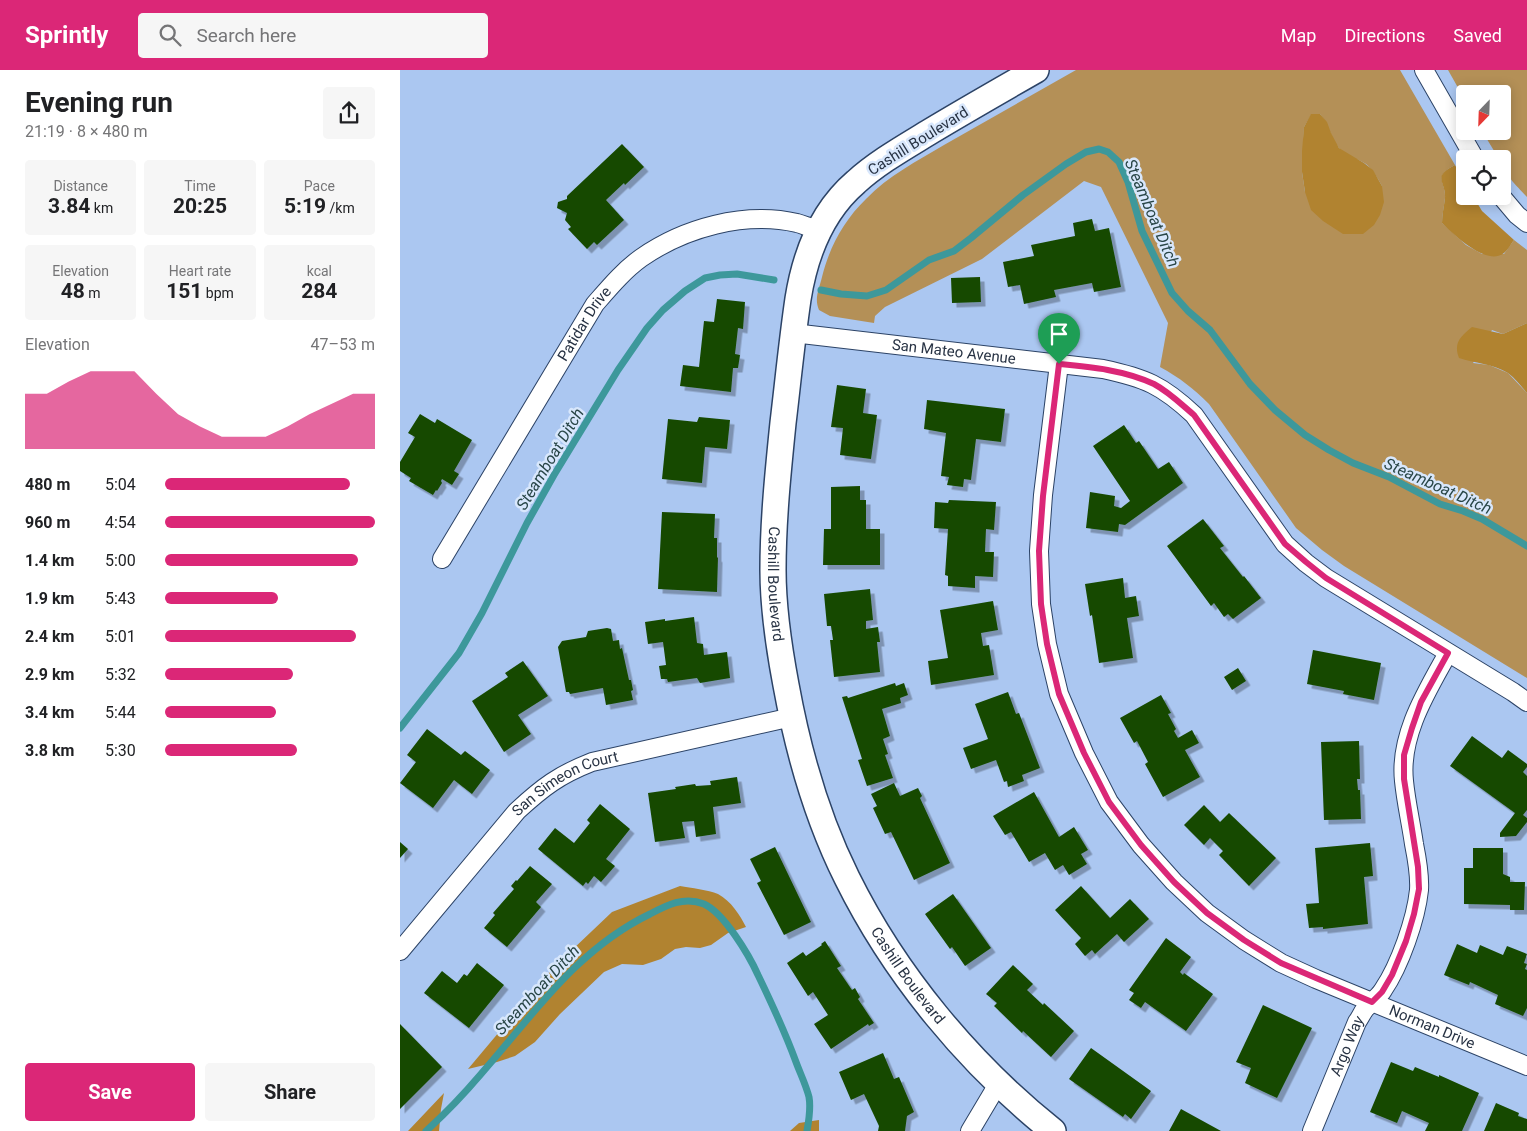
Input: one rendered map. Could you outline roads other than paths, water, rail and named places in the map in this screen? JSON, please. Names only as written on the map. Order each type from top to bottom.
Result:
[{"type":"street","name":"Cashill Boulevard","points":[[1036,70],[952,118],[872,169],[844,194],[819,230],[802,275],[793,333],[776,488],[773,572],[781,661],[792,717],[823,823],[848,879],[884,941],[918,990],[964,1048],[998,1084],[1053,1131]]},
{"type":"street","points":[[1424,70],[1470,150]]},
{"type":"street","points":[[1509,205],[1527,223]]},
{"type":"street","name":"Patidar Drive","points":[[442,560],[595,304],[640,259],[665,243],[692,231],[719,223],[751,220],[778,221],[796,223],[819,230]]},
{"type":"street","name":"San Mateo Avenue","points":[[793,333],[1103,369],[1131,375],[1155,384],[1194,415],[1285,544],[1306,562],[1326,578],[1527,702]]},
{"type":"street","name":"Norman Drive","points":[[1059,364],[1043,496],[1039,551],[1041,604],[1047,644],[1059,694],[1084,753],[1109,802],[1141,845],[1174,882],[1207,913],[1244,940],[1281,963],[1527,1066]]},
{"type":"street","name":"Argo Way","points":[[1312,1131],[1364,1010],[1382,992],[1392,975],[1406,941],[1414,914],[1419,889],[1418,867],[1404,779],[1404,755],[1421,702],[1448,653]]},
{"type":"street","name":"San Simeon Court","points":[[400,951],[517,812],[535,794],[554,780],[592,762],[792,717]]},
{"type":"street","points":[[970,1131],[998,1084]]},
{"type":"waterway","name":"Steamboat Ditch","points":[[821,290],[867,296],[886,290],[929,260],[954,251],[1023,195],[1066,164],[1086,152],[1099,149],[1108,152],[1119,162],[1128,182],[1142,231],[1172,293],[1188,311],[1210,330],[1250,384],[1275,410],[1305,435],[1353,463],[1389,477],[1440,504],[1482,519],[1527,546]]},
{"type":"waterway","name":"Steamboat Ditch","points":[[400,728],[459,653],[554,475],[618,370],[647,328],[663,310],[685,291],[705,278],[737,274],[774,280]]},
{"type":"waterway","name":"Steamboat Ditch","points":[[426,1131],[468,1089],[538,1007],[578,964],[600,945],[624,929],[656,911],[683,901],[704,904],[720,916],[735,935],[754,967],[783,1029],[808,1093],[810,1110],[807,1131]]}]
